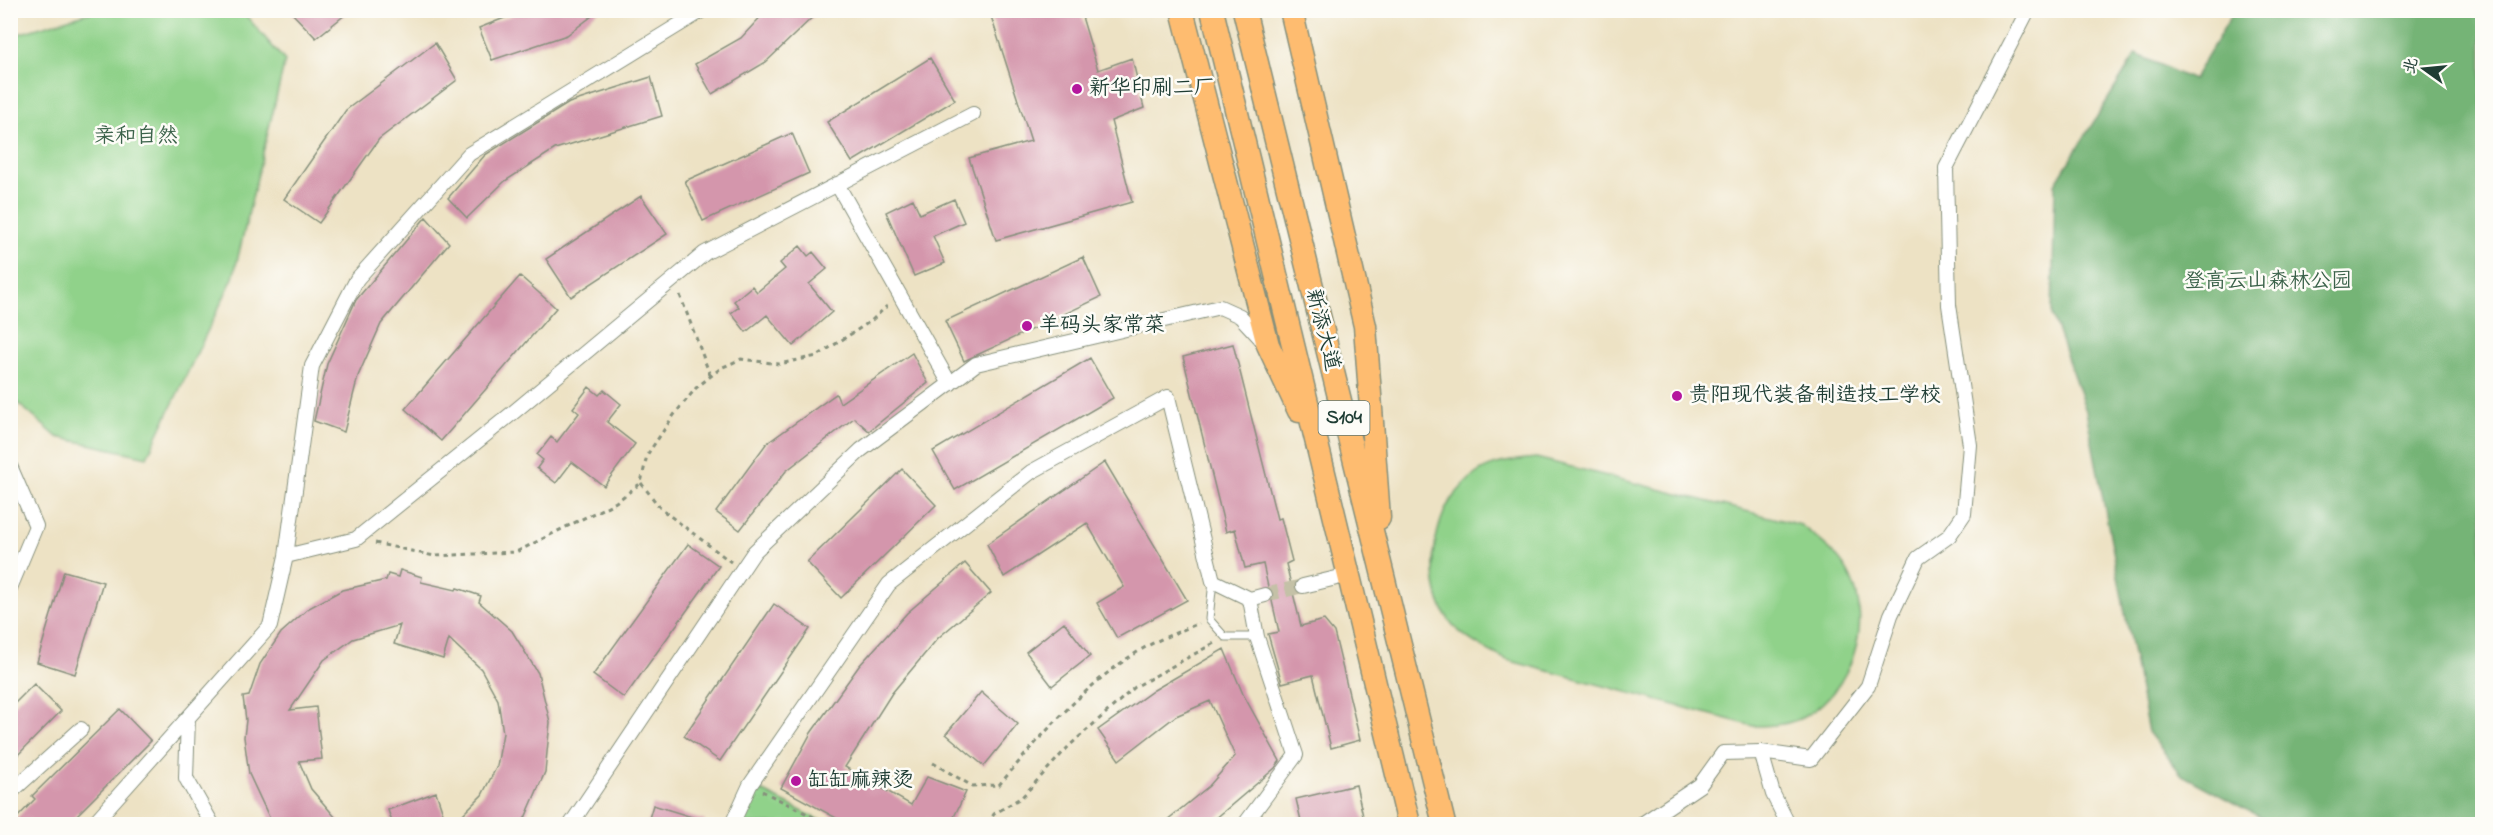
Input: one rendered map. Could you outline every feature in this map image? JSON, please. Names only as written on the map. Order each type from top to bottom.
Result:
[{"type":"main road","points":[[1182,10],[1268,345],[1319,453]]},
{"type":"main road","name":"新添大道","points":[[1212,10],[1409,825]]},
{"type":"main road","name":"新添大道","points":[[1244,10],[1444,825]]},
{"type":"main road","points":[[1291,10],[1365,326],[1384,582]]},
{"type":"street","points":[[93,825],[270,626],[286,556],[312,366],[357,279],[469,154],[703,10]]},
{"type":"street","points":[[1642,825],[1700,786],[1723,753],[1761,752],[1811,759],[1868,686],[1891,615],[1918,558],[1949,536],[1964,514],[1970,445],[1949,305],[1946,168],[2028,10]]},
{"type":"street","points":[[286,556],[356,539],[705,253],[973,114]]},
{"type":"street","points":[[837,184],[950,384]]},
{"type":"street","points":[[571,825],[754,552],[861,450],[976,364],[1220,307],[1240,316],[1268,345]]},
{"type":"street","points":[[732,825],[750,785],[889,584],[1031,472],[1168,397],[1212,581],[1250,599],[1265,596]]},
{"type":"street","points":[[10,466],[36,526],[10,588]]},
{"type":"street","points":[[1303,586],[1349,576]]},
{"type":"street","points":[[1245,825],[1296,755],[1257,637],[1250,599]]},
{"type":"street","points":[[188,718],[186,778],[212,825]]},
{"type":"street","points":[[10,793],[81,729]]},
{"type":"street","points":[[1761,752],[1773,794],[1788,825]]},
{"type":"lane","points":[[1212,581],[1209,619],[1225,637],[1257,637]]},
{"type":"path","points":[[674,279],[711,376]]},
{"type":"path","points":[[356,539],[434,556],[516,552],[616,502],[641,483],[647,455],[658,439],[696,388],[721,368],[741,359],[779,364],[817,356],[871,321],[899,295]]},
{"type":"path","points":[[641,483],[661,509],[742,570]]},
{"type":"path","points":[[933,763],[972,786],[999,785],[1038,739],[1094,682],[1145,647],[1209,619]]},
{"type":"path","points":[[988,825],[994,814],[1022,798],[1069,746],[1135,687],[1225,637]]},
{"type":"path","points":[[750,785],[827,825]]},
{"type":"green space","name":"亲和自然","points":[[95,11],[242,11],[285,61],[233,278],[147,457],[57,437],[11,397],[11,36]]},
{"type":"green space","name":"登高云山森林公园","points":[[2234,11],[2482,11],[2482,824],[2264,824],[2262,818],[2182,775],[2148,732],[2086,411],[2052,315],[2055,184],[2136,54],[2193,80]]},
{"type":"green space","points":[[1536,458],[1801,525],[1842,562],[1851,578],[1857,597],[1860,616],[1854,654],[1836,689],[1822,703],[1801,718],[1781,724],[1753,726],[1507,660],[1465,636],[1453,625],[1445,613],[1435,583],[1435,551],[1441,520],[1447,506],[1474,475],[1504,462]]},
{"type":"green space","points":[[750,785],[827,824],[732,824]]},
{"type":"building","points":[[289,10],[351,10],[316,38]]},
{"type":"building","points":[[525,10],[600,10],[567,35],[492,60],[479,28]]},
{"type":"building","points":[[767,10],[820,10],[766,62],[712,94],[695,64],[741,38]]},
{"type":"building","points":[[989,10],[1080,10],[1098,70],[1132,58],[1144,108],[1111,121],[1132,202],[996,240],[969,158],[1031,141]]},
{"type":"building","points":[[435,43],[457,80],[379,139],[319,223],[284,199],[346,110]]},
{"type":"building","points":[[930,58],[955,100],[852,162],[827,122]]},
{"type":"building","points":[[651,77],[662,116],[555,149],[505,181],[467,218],[448,198],[485,155],[569,103]]},
{"type":"building","points":[[792,133],[809,173],[703,221],[685,181]]},
{"type":"building","points":[[641,196],[667,234],[571,297],[546,259]]},
{"type":"building","points":[[913,199],[920,214],[954,199],[964,222],[933,236],[945,263],[914,276],[886,212]]},
{"type":"building","points":[[426,217],[449,243],[381,324],[358,376],[344,432],[314,421],[327,364],[356,300]]},
{"type":"building","points":[[800,246],[808,256],[813,252],[827,269],[809,284],[832,312],[793,346],[767,315],[746,332],[731,313],[739,307],[734,301],[752,286],[757,292],[785,269],[780,263]]},
{"type":"building","points":[[1083,257],[1101,297],[964,361],[945,321]]},
{"type":"building","points":[[520,276],[556,308],[441,441],[405,409]]},
{"type":"building","points":[[1233,344],[1277,519],[1281,518],[1292,561],[1286,564],[1301,626],[1324,620],[1334,632],[1360,740],[1331,748],[1313,675],[1282,683],[1268,634],[1279,632],[1272,601],[1273,592],[1268,587],[1263,564],[1245,568],[1235,529],[1226,532],[1183,357]]},
{"type":"building","points":[[912,353],[928,383],[869,431],[854,418],[786,471],[740,530],[716,512],[766,444],[836,394],[840,403]]},
{"type":"building","points":[[1090,358],[1113,398],[955,490],[933,451]]},
{"type":"building","points":[[589,387],[599,395],[604,390],[621,404],[607,422],[635,444],[604,486],[572,462],[556,483],[537,468],[543,460],[537,455],[551,437],[557,442],[579,413],[573,408]]},
{"type":"building","points":[[1105,462],[1187,600],[1117,638],[1097,603],[1124,587],[1087,523],[1004,577],[987,544]]},
{"type":"building","points":[[902,469],[936,505],[841,598],[807,562]]},
{"type":"building","points":[[688,544],[719,566],[624,698],[593,675]]},
{"type":"building","points":[[965,563],[991,593],[938,638],[892,693],[845,767],[911,805],[927,777],[966,792],[950,825],[849,825],[781,788],[811,733],[859,666],[907,613]]},
{"type":"building","points":[[400,570],[422,577],[421,582],[456,590],[457,588],[481,596],[479,602],[512,631],[538,673],[550,722],[545,772],[525,818],[519,825],[452,825],[482,795],[497,766],[503,733],[498,700],[481,669],[449,639],[443,659],[394,644],[400,625],[353,639],[324,660],[290,710],[316,707],[322,759],[299,761],[311,789],[342,825],[275,825],[249,774],[244,737],[246,720],[243,697],[249,696],[260,664],[281,633],[309,608],[342,590],[386,580],[388,574],[398,577]]},
{"type":"building","points":[[64,571],[103,582],[75,674],[37,662]]},
{"type":"building","points":[[774,604],[810,629],[720,761],[684,736]]},
{"type":"building","points":[[1064,622],[1090,656],[1052,686],[1026,652]]},
{"type":"building","points":[[1224,649],[1243,694],[1280,761],[1275,768],[1208,825],[1161,825],[1209,786],[1235,756],[1210,701],[1176,716],[1119,760],[1098,730],[1154,690]]},
{"type":"building","points":[[34,684],[61,711],[10,763],[10,708]]},
{"type":"building","points":[[981,692],[1018,724],[984,766],[946,734]]},
{"type":"building","points":[[120,709],[151,741],[67,825],[10,825],[35,799],[32,796]]},
{"type":"building","points":[[1356,785],[1365,825],[1302,825],[1296,799]]},
{"type":"building","points":[[436,792],[447,825],[393,825],[388,810]]},
{"type":"building","points":[[653,805],[705,821],[705,825],[647,825]]},
{"type":"tunnel","points":[[1265,595],[1303,586]]},
{"type":"place","name":"新华印刷二厂","points":[[1077,89]]},
{"type":"place","name":"羊码头家常菜","points":[[1027,326]]},
{"type":"place","name":"贵阳现代装备制造技工学校","points":[[1677,396]]},
{"type":"place","name":"缸缸麻辣烫","points":[[796,781]]}]
